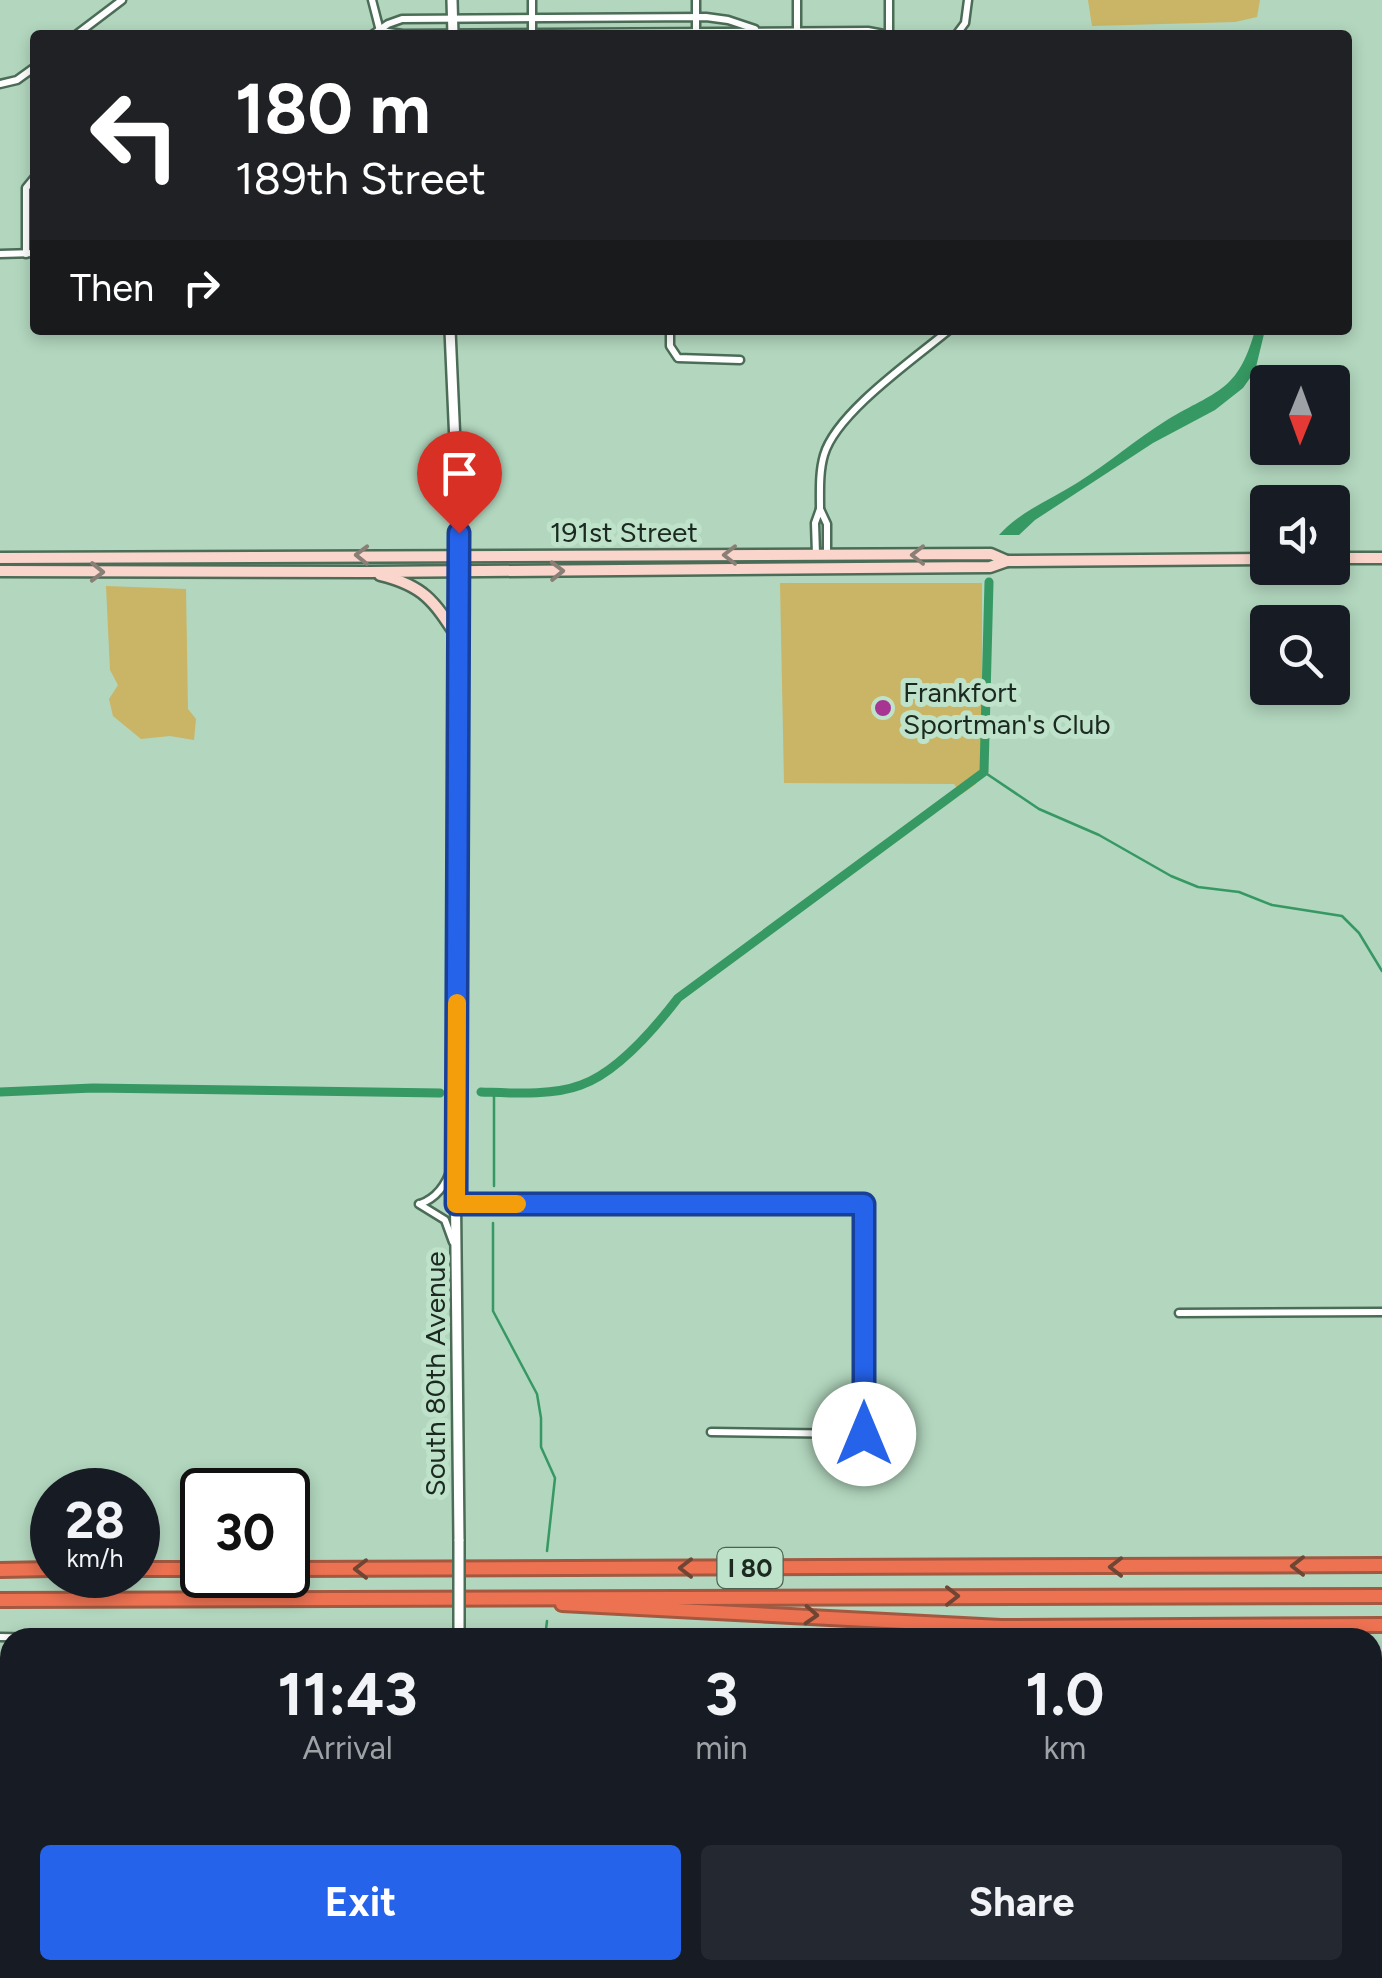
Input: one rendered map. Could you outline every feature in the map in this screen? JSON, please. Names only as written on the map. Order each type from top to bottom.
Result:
[{"type":"highway","name":"I 80","points":[[310,1569],[1382,1566]]},
{"type":"highway","points":[[0,1570],[30,1570]]},
{"type":"highway","name":"I 80","points":[[0,1600],[1382,1596]]},
{"type":"highway","points":[[505,1597],[594,1608],[732,1611],[1001,1627],[1382,1625]]},
{"type":"main road","name":"191st Street","points":[[0,558],[991,554],[1007,561]]},
{"type":"main road","points":[[1350,558],[1382,558]]},
{"type":"main road","name":"191st Street","points":[[0,570],[990,568],[1007,561],[1250,559]]},
{"type":"main road","points":[[369,572],[404,580],[419,588],[431,598],[460,641]]},
{"type":"street","points":[[83,30],[122,0]]},
{"type":"street","points":[[372,0],[376,30]]},
{"type":"street","points":[[452,0],[453,30]]},
{"type":"street","points":[[532,0],[532,30]]},
{"type":"street","points":[[696,0],[696,30]]},
{"type":"street","points":[[797,0],[797,30]]},
{"type":"street","points":[[889,0],[889,30]]},
{"type":"street","points":[[960,30],[965,23],[968,0]]},
{"type":"street","points":[[380,30],[402,19],[696,17],[728,20],[761,30]]},
{"type":"street","points":[[0,84],[17,80],[30,71]]},
{"type":"street","points":[[0,254],[30,254],[26,188],[30,183]]},
{"type":"street","name":"South 80th Avenue","points":[[450,335],[460,554],[455,1156],[460,1628]]},
{"type":"street","points":[[670,335],[670,346],[678,358],[740,360]]},
{"type":"street","points":[[821,555],[827,524],[820,509],[820,471],[837,428],[943,335]]},
{"type":"street","points":[[455,1156],[449,1177],[432,1200],[419,1204],[446,1220],[456,1254]]},
{"type":"street","points":[[456,1204],[864,1204],[864,1434],[712,1432]]},
{"type":"street","points":[[1179,1314],[1382,1312]]},
{"type":"shaded area","points":[[1088,0],[1260,0],[1257,17],[1235,22],[1092,26]]},
{"type":"shaded area","points":[[1253,335],[1264,335],[1256,365],[1250,365],[1250,378],[1215,410],[1153,443],[1035,520],[1019,535],[999,535],[1027,512],[1100,468],[1156,427],[1212,395],[1241,366]]},
{"type":"shaded area","name":"Frankfort Sportman's Club","points":[[780,583],[982,583],[982,766],[976,784],[962,794],[954,784],[784,783]]},
{"type":"shaded area","points":[[106,586],[186,589],[188,709],[196,719],[194,740],[170,736],[141,739],[113,716],[109,699],[118,685],[110,670]]},
{"type":"waterway","points":[[481,1092],[557,1091],[595,1079],[622,1060],[678,998],[984,772],[989,582]]},
{"type":"waterway","points":[[984,772],[1039,809],[1099,835],[1198,887],[1239,892],[1272,905],[1342,916],[1359,933],[1382,971]]},
{"type":"waterway","points":[[0,1092],[93,1088],[440,1093]]},
{"type":"waterway","points":[[494,1093],[494,1186]]},
{"type":"waterway","points":[[493,1223],[493,1311],[537,1394],[541,1447],[555,1478],[547,1551]]},
{"type":"waterway","points":[[546,1628],[547,1621]]},
{"type":"slow traffic","points":[[457,1003],[456,1204],[517,1204]]},
{"type":"place","name":"Frankfort Sportman's Club","points":[[883,708]]},
{"type":"route","points":[[459,533],[456,1204],[864,1204],[864,1434]]}]
